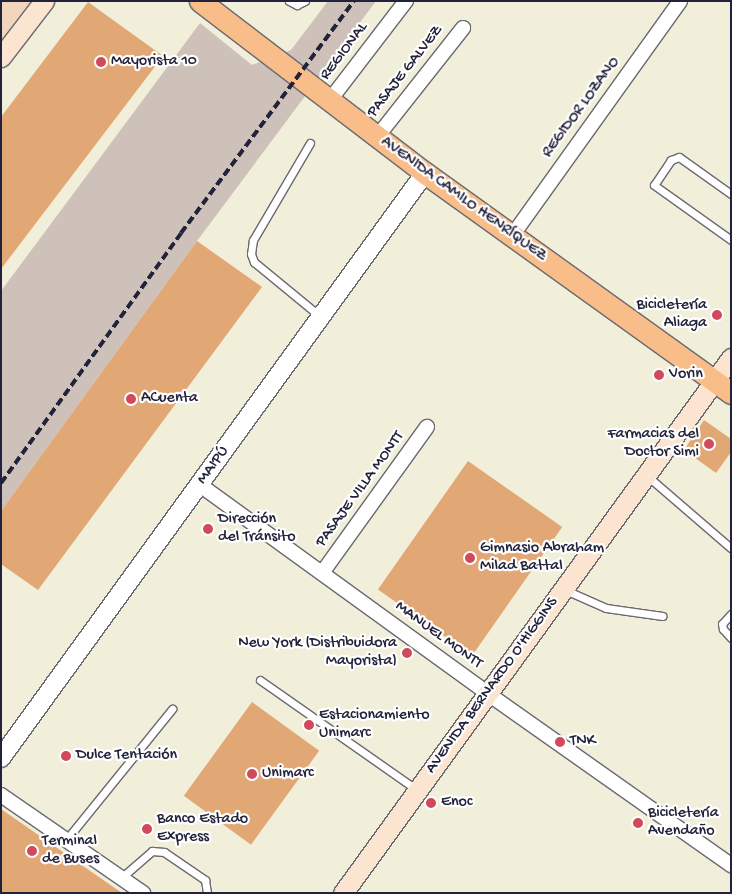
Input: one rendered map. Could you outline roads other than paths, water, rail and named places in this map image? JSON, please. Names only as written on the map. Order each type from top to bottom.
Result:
[{"type":"main road","points":[[1,57],[44,1]]},
{"type":"main road","name":"AVENIDA CAMILO HENRÍQUEZ","points":[[200,1],[425,173],[722,387]]},
{"type":"main road","name":"AVENIDA BERNARDO O'HIGGINS","points":[[343,893],[646,475],[722,387],[731,358]]},
{"type":"street","name":"REGIONAL","points":[[330,100],[406,1]]},
{"type":"street","name":"REGIDOR LOZANO","points":[[512,236],[680,1]]},
{"type":"street","name":"PASAJE GALVEZ","points":[[377,137],[463,28]]},
{"type":"street","name":"MAIPÚ","points":[[3,751],[200,485],[425,173]]},
{"type":"street","name":"PASAJE VILLA MONTT","points":[[322,573],[427,427]]},
{"type":"street","name":"MANUEL MONTT","points":[[200,485],[487,693],[731,865]]},
{"type":"street","points":[[1,795],[143,893]]},
{"type":"lane","points":[[289,1],[297,5],[305,1]]},
{"type":"lane","points":[[310,143],[253,240],[251,254],[254,262],[321,317]]},
{"type":"lane","points":[[731,194],[679,157],[671,160],[654,184],[731,240]]},
{"type":"lane","points":[[646,475],[731,548]]},
{"type":"lane","points":[[563,589],[606,608],[662,616]]},
{"type":"lane","points":[[731,614],[722,624],[723,629],[731,638]]},
{"type":"lane","points":[[260,680],[417,790]]},
{"type":"lane","points":[[66,840],[172,709]]},
{"type":"lane","points":[[121,878],[152,851],[164,852],[205,880],[207,893]]},
{"type":"railway","points":[[1,483],[181,233],[354,1]]},
{"type":"place","name":"Mayorista 10","points":[[101,62]]},
{"type":"place","name":"Bicicletería Aliaga","points":[[717,315]]},
{"type":"place","name":"Vorin","points":[[659,375]]},
{"type":"place","name":"ACuenta","points":[[131,399]]},
{"type":"place","name":"Farmacias del Doctor Simi","points":[[709,444]]},
{"type":"place","name":"Dirección del Tránsito","points":[[208,529]]},
{"type":"place","name":"Gimnasio Abraham Milad Battal","points":[[470,558]]},
{"type":"place","name":"New York (Distribuidora Mayorista)","points":[[407,653]]},
{"type":"place","name":"Estacionamiento Unimarc","points":[[309,725]]},
{"type":"place","name":"TNK","points":[[560,742]]},
{"type":"place","name":"Dulce Tentación","points":[[66,756]]},
{"type":"place","name":"Unimarc","points":[[252,774]]},
{"type":"place","name":"Enoc","points":[[431,803]]},
{"type":"place","name":"Bicicletería Avendaño","points":[[638,823]]},
{"type":"place","name":"Banco Estado Express","points":[[147,829]]},
{"type":"place","name":"Terminal de Buses","points":[[32,851]]}]
